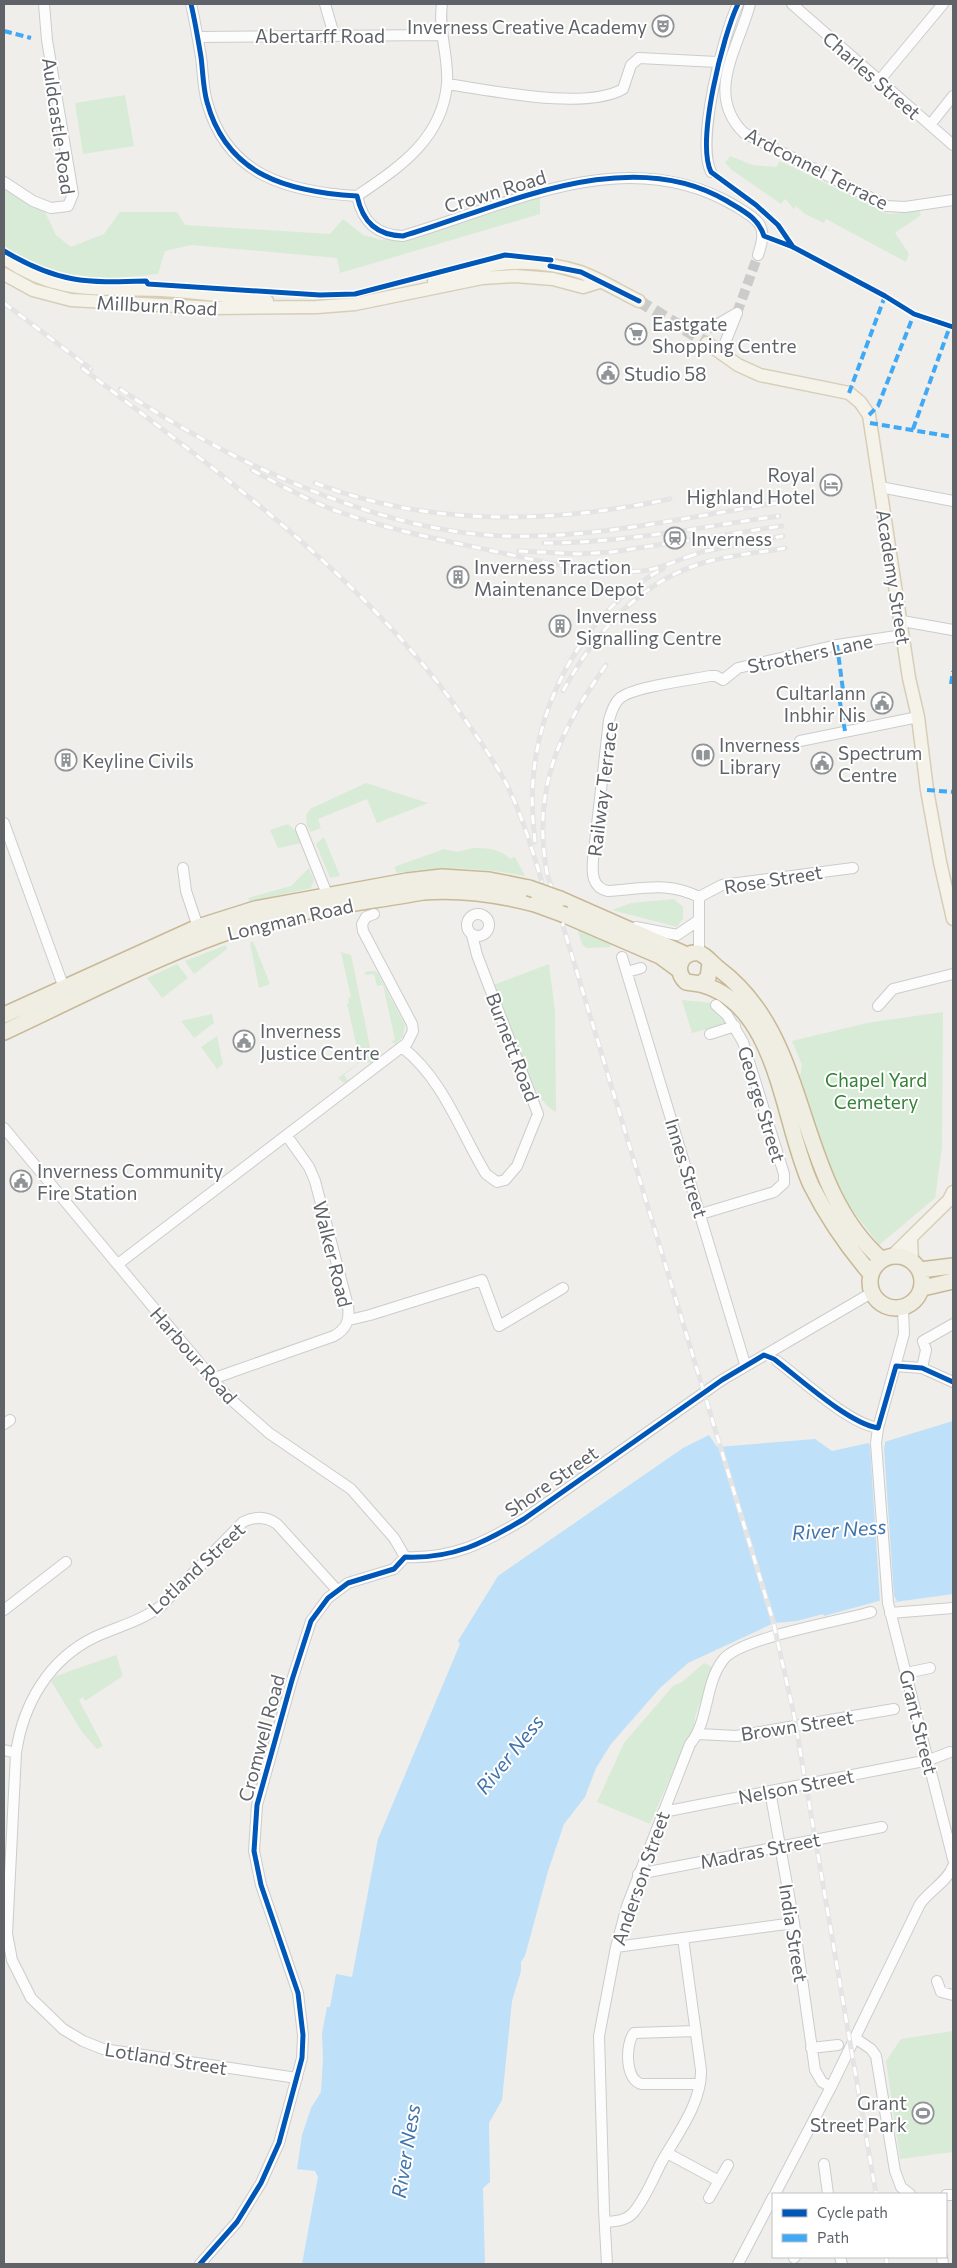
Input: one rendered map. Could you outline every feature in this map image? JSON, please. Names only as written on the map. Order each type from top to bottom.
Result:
[{"type":"highway","name":"Longman Road","points":[[4,1015],[198,927],[255,909],[407,880],[458,877],[489,880],[529,888],[693,954]]},
{"type":"highway","name":"Longman Road","points":[[4,1032],[177,952],[219,935],[260,922],[423,892],[446,890],[489,893],[535,904],[565,914],[660,956],[679,970]]},
{"type":"highway","points":[[870,1273],[836,1231],[810,1183],[771,1060],[758,1033],[730,997],[717,988],[686,982],[679,970],[681,961],[693,954],[704,955],[710,963],[734,981],[751,999],[770,1030],[783,1057],[817,1158],[837,1205],[864,1244],[887,1258],[903,1257],[916,1266],[953,1266]]},
{"type":"highway","points":[[700,984],[708,978],[710,963]]},
{"type":"highway","points":[[887,1258],[870,1273],[869,1284],[873,1292],[886,1306],[903,1308],[918,1296],[923,1288],[953,1281]]},
{"type":"highway","points":[[916,1266],[923,1288]]},
{"type":"main road","name":"Millburn Road","points":[[4,258],[36,277],[82,289],[163,290],[317,307]]},
{"type":"main road","name":"Millburn Road","points":[[4,274],[33,290],[70,300],[214,308],[317,307],[355,304],[482,278],[516,276],[553,279],[582,287],[599,282],[639,302]]},
{"type":"main road","name":"Academy Street","points":[[707,343],[738,365],[760,375],[849,393],[860,402],[868,415],[918,717],[927,790],[953,919]]},
{"type":"main road","points":[[887,1258],[911,1239],[949,1200],[953,1192]]},
{"type":"main road","points":[[911,1239],[916,1266]]},
{"type":"street","name":"Auldcastle Road","points":[[4,182],[33,201],[51,208],[68,206],[72,201],[72,184],[46,40],[44,4]]},
{"type":"street","points":[[191,4],[198,37],[206,101],[214,126],[241,161],[257,173],[277,183],[301,190],[357,196],[399,168],[417,150],[434,122],[447,84],[446,59],[441,35],[442,4]]},
{"type":"street","points":[[325,4],[334,35]]},
{"type":"street","points":[[711,172],[708,165],[707,135],[718,62],[738,4]]},
{"type":"street","name":"Ardconnel Terrace","points":[[750,4],[726,76],[727,105],[735,125],[744,133],[887,206],[905,207],[953,200]]},
{"type":"street","name":"Charles Street","points":[[792,4],[953,145]]},
{"type":"street","points":[[879,81],[945,4],[953,10]]},
{"type":"street","name":"Abertarff Road","points":[[198,37],[441,35]]},
{"type":"street","points":[[447,84],[553,98],[579,98],[611,94],[623,89],[631,65],[639,58],[718,62]]},
{"type":"street","points":[[930,125],[953,96]]},
{"type":"street","name":"Crown Road","points":[[357,196],[359,206],[371,227],[389,235],[403,236],[541,190],[619,178],[653,178],[698,188],[719,197],[754,218],[761,227],[764,236],[758,255]]},
{"type":"street","points":[[712,327],[738,313],[722,353]]},
{"type":"street","points":[[880,487],[953,501]]},
{"type":"street","points":[[902,621],[953,630]]},
{"type":"street","name":"Strothers Lane","points":[[634,692],[710,676],[720,677],[723,680],[738,668],[836,645],[904,635]]},
{"type":"street","name":"Railway Terrace","points":[[592,869],[611,711],[619,699],[634,692]]},
{"type":"street","points":[[800,741],[918,717]]},
{"type":"street","points":[[4,823],[64,988]]},
{"type":"street","points":[[301,829],[327,894]]},
{"type":"street","name":"Longman Road","points":[[183,868],[186,890],[198,927]]},
{"type":"street","name":"Rose Street","points":[[592,869],[595,882],[604,890],[670,886],[699,897],[722,885],[853,868]]},
{"type":"street","points":[[693,954],[699,920],[699,897]]},
{"type":"street","points":[[118,1264],[403,1048],[411,1037],[412,1024],[363,931],[362,924],[366,917],[374,914]]},
{"type":"street","points":[[620,924],[677,934],[699,920]]},
{"type":"street","name":"Burnett Road","points":[[403,1048],[412,1056],[446,1101],[486,1174],[497,1182],[505,1180],[516,1166],[538,1114],[475,939]]},
{"type":"street","name":"Innes Street","points":[[622,957],[745,1364]]},
{"type":"street","points":[[627,972],[641,968]]},
{"type":"street","points":[[878,1006],[893,989],[953,974]]},
{"type":"street","name":"George Street","points":[[701,1214],[774,1192],[784,1183],[784,1174],[743,1042],[735,1026],[716,1005]]},
{"type":"street","name":"George Street","points":[[710,1034],[735,1026]]},
{"type":"street","name":"Harbour Road","points":[[4,1128],[212,1379],[244,1413],[269,1433],[351,1489],[394,1538],[405,1557]]},
{"type":"street","name":"Walker Road","points":[[212,1379],[334,1336],[341,1332],[349,1320],[348,1306],[315,1181],[309,1167],[287,1136]]},
{"type":"street","points":[[349,1320],[370,1316],[482,1280],[499,1326],[562,1288]]},
{"type":"street","name":"Shore Street","points":[[405,1557],[428,1557],[449,1554],[469,1549],[491,1539],[524,1519],[745,1364],[873,1292]]},
{"type":"street","name":"Grant Street","points":[[903,1308],[904,1334],[878,1428],[876,1443],[889,1608],[952,1841],[953,1859]]},
{"type":"street","points":[[922,1368],[926,1350],[919,1341],[953,1324]]},
{"type":"street","points":[[777,1361],[830,1402],[856,1419],[878,1428]]},
{"type":"street","points":[[896,1366],[922,1368],[953,1382]]},
{"type":"street","name":"Lotland Street","points":[[297,2078],[103,2049],[62,2029],[35,2004],[21,1983],[12,1960],[8,1934],[16,1753],[22,1724],[40,1685],[61,1660],[95,1637],[154,1611],[234,1529],[250,1519],[264,1517],[277,1524],[337,1590]]},
{"type":"street","points":[[337,1590],[360,1578],[394,1569],[405,1557]]},
{"type":"street","points":[[4,1610],[66,1562]]},
{"type":"street","name":"Cromwell Road","points":[[200,2264],[237,2222],[261,2183],[279,2143],[297,2078],[303,2035],[298,1994],[261,1885],[254,1851],[254,1834],[257,1805],[306,1634],[316,1611],[337,1590]]},
{"type":"street","points":[[889,1608],[953,1608]]},
{"type":"street","name":"Anderson Street","points":[[607,2264],[604,2222],[599,2036],[616,1947],[638,1874],[690,1744],[699,1734],[708,1693],[723,1660],[734,1650],[783,1633],[871,1612]]},
{"type":"street","points":[[906,1673],[930,1668]]},
{"type":"street","name":"Brown Street","points":[[699,1734],[715,1736],[744,1735],[894,1709]]},
{"type":"street","points":[[4,1750],[16,1753]]},
{"type":"street","name":"Nelson Street","points":[[662,1812],[929,1760],[950,1752]]},
{"type":"street","name":"India Street","points":[[770,1791],[794,1923],[811,2048],[817,2076],[831,2088]]},
{"type":"street","name":"Madras Street","points":[[638,1874],[882,1827]]},
{"type":"street","points":[[777,2193],[831,2088],[920,1904],[931,1890],[953,1870]]},
{"type":"street","points":[[616,1947],[794,1923]]},
{"type":"street","points":[[604,2222],[622,2220],[632,2214],[687,2117],[700,2084],[701,2070],[683,1938]]},
{"type":"street","points":[[937,1981],[941,1992],[953,1996]]},
{"type":"street","points":[[696,2031],[634,2033],[629,2045],[630,2073],[635,2081],[642,2084],[700,2084]]},
{"type":"street","points":[[855,2038],[871,2049],[876,2056],[894,2171],[901,2187],[909,2193]]},
{"type":"street","points":[[811,2048],[838,2045]]},
{"type":"street","points":[[667,2153],[719,2181]]},
{"type":"street","points":[[824,2164],[828,2193]]},
{"type":"street","points":[[709,2198],[728,2165]]},
{"type":"street","points":[[738,2264],[772,2202]]},
{"type":"green space","points":[[125,95],[134,146],[83,154],[75,103]]},
{"type":"green space","points":[[730,156],[753,165],[776,167],[780,161],[889,214],[919,211],[921,215],[895,233],[909,254],[906,262],[826,219],[824,223],[805,214],[796,206],[794,209],[785,199],[781,204],[732,170],[725,163]]},
{"type":"green space","points":[[4,188],[45,212],[56,235],[71,247],[104,234],[120,212],[177,212],[185,225],[330,234],[343,219],[363,235],[382,240],[412,237],[540,196],[540,214],[340,273],[337,258],[191,245],[165,251],[158,274],[86,278],[62,275],[47,270],[4,247]]},
{"type":"green space","points":[[366,783],[428,803],[377,823],[367,799],[318,819],[321,828],[311,832],[307,826],[306,815],[310,809]]},
{"type":"green space","points":[[288,824],[296,831],[302,843],[278,848],[270,830]]},
{"type":"green space","points":[[324,837],[340,876],[330,878],[316,844]]},
{"type":"green space","points":[[473,848],[498,851],[510,859],[515,857],[525,876],[461,868],[397,873],[394,867],[444,849],[457,852]]},
{"type":"green space","points":[[309,868],[314,880],[311,888],[250,902],[248,898],[291,886]]},
{"type":"green space","points":[[674,899],[683,907],[683,919],[677,927],[612,910],[631,903]]},
{"type":"green space","points":[[577,927],[612,942],[610,947],[586,948],[582,944]]},
{"type":"green space","points":[[253,941],[270,984],[259,988],[250,943]]},
{"type":"green space","points":[[226,945],[227,949],[194,974],[185,961]]},
{"type":"green space","points":[[341,952],[351,955],[373,1061],[370,1064],[365,1058],[344,1075],[348,1081],[344,1083],[338,1078],[357,1064],[359,1056],[347,1004],[349,1003],[348,998],[351,997]]},
{"type":"green space","points":[[177,964],[188,978],[162,998],[147,978]]},
{"type":"green space","points":[[549,964],[555,1011],[556,1112],[545,1104],[526,1073],[493,985]]},
{"type":"green space","points":[[365,972],[377,972],[405,1025],[403,1037],[395,1044],[391,1041],[395,1040],[383,985],[377,986],[374,974],[365,975]]},
{"type":"green space","points":[[682,1000],[713,1003],[729,1025],[709,1032],[706,1029],[692,1033]]},
{"type":"green space","name":"Chapel Yard Cemetery","points":[[943,1012],[942,1148],[935,1198],[879,1245],[847,1203],[826,1160],[800,1076],[802,1065],[792,1041],[867,1023]]},
{"type":"green space","points":[[212,1014],[214,1023],[194,1038],[181,1021]]},
{"type":"green space","points":[[217,1036],[223,1064],[217,1069],[201,1047]]},
{"type":"green space","points":[[116,1655],[123,1676],[85,1701],[83,1697],[79,1700],[103,1746],[97,1749],[82,1732],[51,1681],[56,1676]]},
{"type":"green space","points":[[704,1663],[713,1667],[695,1717],[693,1730],[686,1741],[650,1824],[597,1802],[624,1743],[673,1686],[682,1682]]},
{"type":"green space","name":"Grant Street Park","points":[[953,2031],[953,2152],[900,2159],[886,2061],[901,2039]]},
{"type":"water","name":"River Ness","points":[[953,1421],[953,1594],[895,1602],[894,1598],[886,1599],[824,1616],[823,1614],[797,1621],[774,1623],[688,1663],[660,1688],[611,1744],[596,1768],[585,1797],[564,1824],[548,1871],[525,1956],[521,1962],[521,1971],[512,2001],[502,2100],[489,2123],[490,2182],[483,2188],[485,2264],[302,2264],[318,2177],[315,2171],[297,2169],[302,2135],[311,2108],[321,2092],[322,2033],[327,2007],[330,2007],[336,1974],[352,1977],[378,1839],[460,1644],[458,1641],[498,1576],[683,1448],[709,1435],[717,1447],[815,1439],[832,1451],[873,1442],[884,1446],[884,1442]]},
{"type":"pier","points":[[886,1437],[884,1449],[894,1596],[897,1601],[880,1602],[870,1446],[868,1442],[874,1440],[881,1443]]},
{"type":"tunnel","points":[[737,313],[758,255]]},
{"type":"tunnel","points":[[639,301],[707,343]]},
{"type":"tunnel","points":[[689,331],[713,327]]},
{"type":"railway","points":[[4,303],[91,369]]},
{"type":"railway","points":[[82,368],[232,483],[280,523],[328,565],[373,609],[415,655],[454,704],[506,783],[522,820],[542,882]]},
{"type":"railway","points":[[120,389],[206,441],[303,487],[354,506],[405,521],[455,531],[504,536],[538,536],[607,531],[777,503]]},
{"type":"railway","points":[[252,470],[313,501],[354,517],[417,534],[554,564],[589,570],[642,571],[661,567],[692,555]]},
{"type":"railway","points":[[315,483],[358,497],[402,508],[446,514],[491,517],[536,517],[580,513],[670,499]]},
{"type":"railway","points":[[544,543],[633,537],[779,516]]},
{"type":"railway","points":[[519,551],[579,554],[612,552],[782,526]]},
{"type":"railway","points":[[688,557],[701,552],[783,536]]},
{"type":"railway","points":[[563,691],[575,670],[604,630],[639,597],[658,583],[680,572],[713,560],[785,548]]},
{"type":"railway","points":[[535,842],[532,797],[537,751],[545,719],[557,688],[572,659],[590,631],[612,607],[636,586],[663,569]]},
{"type":"railway","points":[[606,665],[574,714],[553,763],[546,788],[543,815],[543,843],[547,873],[773,1621],[794,1715],[876,2193]]},
{"type":"railway","points":[[886,2258],[887,2264]]},
{"type":"marked path","points":[[4,31],[31,38]]},
{"type":"marked path","points":[[849,393],[885,296]]},
{"type":"marked path","points":[[869,415],[878,406],[914,314]]},
{"type":"marked path","points":[[913,429],[950,326]]},
{"type":"marked path","points":[[870,423],[953,437]]},
{"type":"marked path","points":[[837,645],[843,690],[838,691],[845,731]]},
{"type":"marked path","points":[[951,684],[953,671]]},
{"type":"marked path","points":[[927,790],[953,792]]},
{"type":"cycle path","points":[[191,4],[207,102],[216,127],[229,147],[245,163],[264,175],[285,184],[308,190],[357,196],[367,220],[372,226],[386,233],[403,236],[522,197],[565,185],[607,178],[648,178],[689,184],[744,211],[754,219],[764,236],[793,247],[885,296],[914,314],[953,327]]},
{"type":"cycle path","points":[[738,4],[725,39],[713,88],[709,113],[707,157],[711,172],[756,205],[778,225],[793,247]]},
{"type":"cycle path","points":[[4,251],[23,262],[72,279],[106,282],[146,281],[148,284],[320,295],[355,294],[505,255],[551,260]]},
{"type":"cycle path","points":[[550,266],[581,272],[639,301]]},
{"type":"cycle path","points":[[200,2264],[237,2222],[261,2183],[279,2143],[302,2058],[303,2035],[298,1993],[261,1885],[254,1851],[257,1805],[292,1680],[311,1621],[328,1598],[348,1583],[394,1569],[405,1557],[422,1557],[453,1552],[467,1548],[509,1528],[722,1380],[764,1355],[774,1359],[810,1388],[853,1418],[878,1428],[896,1366],[922,1368],[953,1382]]},
{"type":"place","name":"Inverness Creative Academy","points":[[663,26]]},
{"type":"place","name":"Eastgate Shopping Centre","points":[[636,334]]},
{"type":"place","name":"Studio 58","points":[[608,373]]},
{"type":"place","name":"Royal Highland Hotel","points":[[831,485]]},
{"type":"place","name":"Inverness","points":[[675,538]]},
{"type":"place","name":"Inverness Traction Maintenance Depot","points":[[458,577]]},
{"type":"place","name":"Inverness Signalling Centre","points":[[560,626]]},
{"type":"place","name":"Cultarlann Inbhir Nis","points":[[882,703]]},
{"type":"place","name":"Inverness Library","points":[[703,755]]},
{"type":"place","name":"Keyline Civils","points":[[66,760]]},
{"type":"place","name":"Spectrum Centre","points":[[822,763]]},
{"type":"place","name":"Inverness Justice Centre","points":[[244,1041]]},
{"type":"place","name":"Inverness Community Fire Station","points":[[21,1181]]},
{"type":"place","name":"Grant Street Park","points":[[923,2113]]}]
